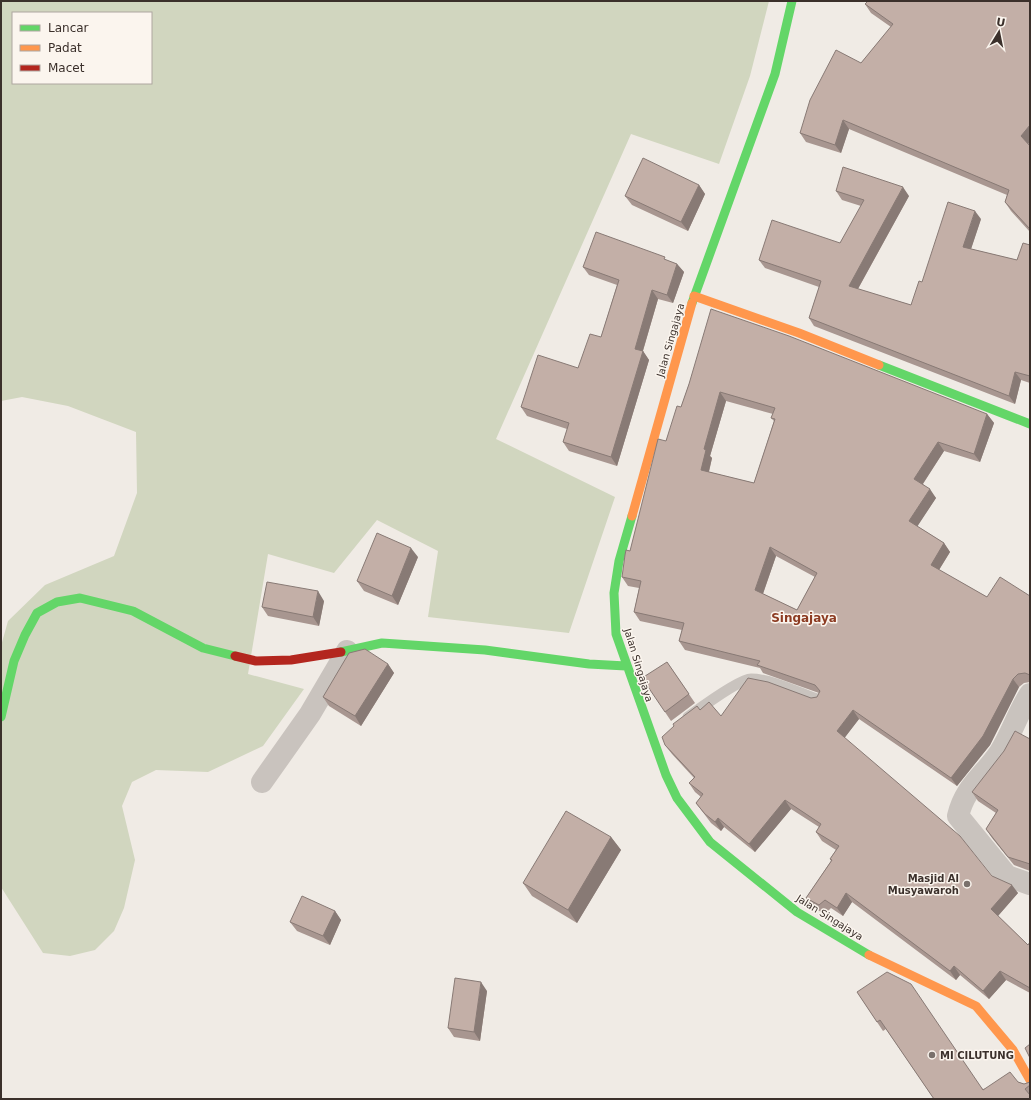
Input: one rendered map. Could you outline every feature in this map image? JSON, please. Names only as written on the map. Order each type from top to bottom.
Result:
[{"type":"street","name":"Jalan Singajaya","points":[[792,1],[775,74],[694,296],[620,562],[614,593],[616,634],[654,743],[677,798],[710,842],[797,912],[882,962],[976,1006],[1013,1050],[1030,1080]]},
{"type":"street","points":[[694,296],[799,333],[1030,424]]},
{"type":"street","points":[[1,717],[14,661],[25,635],[37,613],[57,602],[80,598],[133,611],[203,648],[256,661],[291,660],[347,651],[382,643],[485,650],[589,664],[626,666]]},
{"type":"street","points":[[262,782],[310,714],[347,651]]},
{"type":"street","points":[[1030,694],[1000,752],[968,790],[962,801],[958,816],[1007,876],[1030,884]]},
{"type":"lane","points":[[679,724],[716,696],[749,678],[763,680],[819,700]]},
{"type":"lane","points":[[654,743],[667,734]]},
{"type":"green space","points":[[1,1],[769,1],[750,76],[719,164],[631,134],[496,439],[615,497],[569,633],[428,617],[438,551],[377,520],[334,573],[268,554],[248,674],[304,689],[263,746],[208,772],[156,770],[132,782],[122,806],[135,860],[124,908],[114,931],[95,950],[70,956],[43,953],[1,887],[1,646],[8,621],[45,585],[114,556],[137,493],[136,432],[68,406],[22,397],[1,401]]},
{"type":"building","points":[[868,1],[1030,1],[1030,125],[1021,136],[1030,146],[1029,228],[1005,202],[1009,190],[843,120],[835,145],[800,133],[810,100],[836,50],[861,63],[893,24],[865,4]]},
{"type":"building","points":[[643,158],[699,185],[681,222],[625,196]]},
{"type":"building","points":[[843,167],[903,187],[849,286],[911,305],[919,281],[922,282],[948,202],[975,211],[963,247],[1017,260],[1023,243],[1030,245],[1030,376],[1015,372],[1009,396],[809,318],[821,281],[759,260],[772,220],[840,243],[864,200],[836,191]]},
{"type":"building","points":[[596,232],[665,257],[664,259],[677,264],[667,295],[652,290],[635,349],[643,351],[611,457],[563,442],[569,423],[521,407],[538,355],[578,368],[590,334],[601,337],[619,280],[583,267]]},
{"type":"building","points":[[711,309],[789,336],[987,414],[974,454],[938,442],[914,479],[930,489],[909,521],[944,543],[931,565],[987,597],[1000,577],[1030,596],[1030,675],[1025,673],[1018,674],[1013,679],[983,736],[951,778],[853,710],[837,731],[960,836],[992,876],[1012,885],[991,909],[1028,945],[1030,942],[1030,988],[1000,971],[983,991],[954,966],[950,971],[846,893],[837,908],[825,900],[819,905],[806,898],[832,860],[830,859],[839,846],[816,832],[821,824],[785,800],[749,844],[718,818],[715,822],[705,814],[696,803],[703,794],[689,783],[695,777],[665,745],[662,737],[674,726],[673,724],[697,706],[700,710],[709,702],[721,716],[748,678],[768,682],[811,698],[817,697],[820,691],[815,685],[757,665],[760,661],[679,641],[684,623],[634,612],[641,581],[622,577],[626,550],[630,551],[658,439],[666,441],[677,406],[681,407]],"holes":[[[720,392],[775,408],[771,418],[775,419],[754,483],[701,470],[706,450],[704,449]],[[770,547],[817,573],[797,610],[755,590]]]},
{"type":"building","points":[[377,533],[411,548],[392,596],[357,581]]},
{"type":"building","points":[[267,582],[318,591],[313,617],[262,607]]},
{"type":"building","points":[[365,649],[388,664],[355,716],[323,697],[349,653]]},
{"type":"building","points":[[667,662],[689,694],[665,712],[642,678]]},
{"type":"building","points":[[1015,731],[1030,739],[1030,864],[1008,857],[986,829],[998,810],[972,792],[1004,751]]},
{"type":"building","points":[[566,811],[611,837],[568,910],[523,883]]},
{"type":"building","points":[[302,896],[335,911],[323,936],[290,922]]},
{"type":"building","name":"MI CILUTUNG","points":[[887,972],[911,984],[983,1090],[1010,1072],[1018,1082],[1024,1084],[1030,1082],[1030,1085],[1025,1089],[1030,1095],[1030,1099],[934,1099],[880,1020],[877,1022],[857,992]]},
{"type":"building","points":[[455,978],[481,982],[474,1032],[448,1028]]},
{"type":"building","points":[[1030,1044],[1030,1058],[1025,1048]]},
{"type":"traffic: fast","points":[[692,303],[775,74],[792,1]]},
{"type":"traffic: fast","points":[[879,365],[1030,424]]},
{"type":"traffic: fast","points":[[632,516],[619,561],[614,593],[616,634],[666,775],[677,798],[710,842],[797,912],[869,955]]},
{"type":"traffic: fast","points":[[1,717],[14,661],[25,635],[37,613],[57,602],[80,598],[133,611],[203,648],[235,656]]},
{"type":"traffic: fast","points":[[341,652],[382,643],[485,650],[589,664],[626,666]]},
{"type":"traffic: slow","points":[[694,296],[799,333],[879,365]]},
{"type":"traffic: slow","points":[[632,516],[692,303]]},
{"type":"traffic: slow","points":[[869,955],[976,1006],[1013,1050],[1030,1080]]},
{"type":"traffic: jam","points":[[235,656],[256,661],[291,660],[341,652]]},
{"type":"place","name":"Masjid Al Musyawaroh","points":[[967,884]]},
{"type":"place","name":"MI CILUTUNG","points":[[932,1055]]},
{"type":"district","name":"Singajaya","points":[[804,618]]}]
